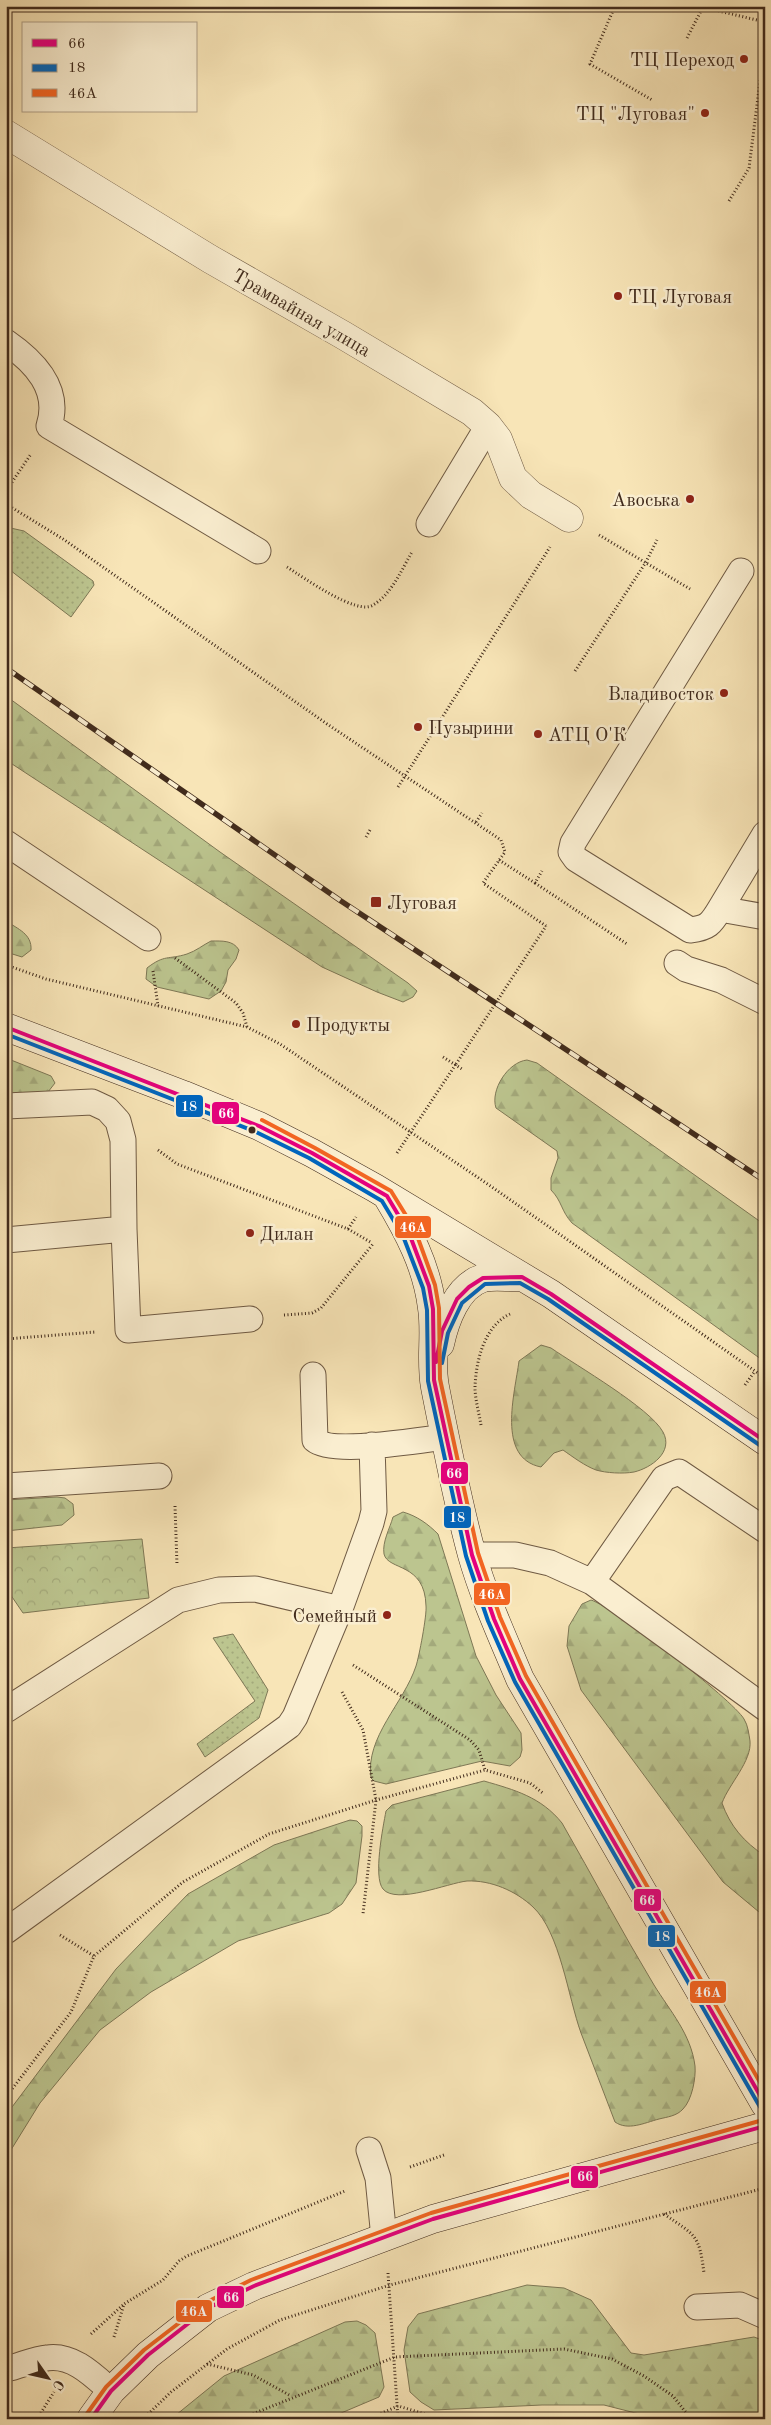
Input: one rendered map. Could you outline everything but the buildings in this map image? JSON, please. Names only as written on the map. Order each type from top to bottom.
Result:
[{"type":"main road","name":"Трамвайная улица","points":[[6,134],[210,259],[472,412],[488,426],[498,439],[513,478],[531,495],[569,518]]},
{"type":"main road","points":[[6,1027],[184,1095],[259,1126],[312,1153],[551,1294],[765,1441]]},
{"type":"main road","points":[[387,1196],[409,1233],[428,1286],[432,1309],[434,1372],[445,1437],[472,1555],[494,1619],[520,1679],[765,2104]]},
{"type":"main road","points":[[434,1372],[442,1331],[457,1299],[469,1286],[483,1278],[522,1277]]},
{"type":"main road","points":[[92,2419],[111,2391],[148,2355],[208,2308],[254,2286],[433,2219],[765,2126]]},
{"type":"lane","points":[[6,342],[37,368],[46,383],[52,401],[53,412],[49,426],[258,551]]},
{"type":"lane","points":[[429,524],[488,426]]},
{"type":"lane","points":[[741,571],[573,844],[571,852],[576,859],[690,930],[703,928],[712,922],[765,834]]},
{"type":"lane","points":[[6,843],[148,938]]},
{"type":"lane","points":[[720,909],[765,916]]},
{"type":"lane","points":[[677,963],[686,969],[721,980],[765,1002]]},
{"type":"lane","points":[[6,1106],[92,1102],[107,1109],[118,1121],[123,1140],[128,1330],[250,1319]]},
{"type":"lane","points":[[6,1240],[124,1229]]},
{"type":"lane","points":[[313,1375],[315,1440],[330,1447],[372,1446],[445,1437]]},
{"type":"lane","points":[[6,1931],[289,1726],[295,1717],[325,1647],[374,1511],[372,1446]]},
{"type":"lane","points":[[592,1582],[664,1478],[679,1472],[765,1530]]},
{"type":"lane","points":[[6,1486],[159,1476]]},
{"type":"lane","points":[[472,1555],[515,1555],[550,1563],[592,1582],[765,1708]]},
{"type":"lane","points":[[6,1710],[178,1600],[219,1590],[255,1589],[340,1609]]},
{"type":"lane","points":[[369,2150],[378,2178],[384,2238]]},
{"type":"lane","points":[[703,2307],[740,2305],[765,2316]]},
{"type":"lane","points":[[6,2369],[49,2357],[69,2360],[88,2371],[111,2391]]},
{"type":"path","points":[[615,6],[590,64],[652,100]]},
{"type":"path","points":[[698,6],[765,22]]},
{"type":"path","points":[[686,38],[703,7]]},
{"type":"path","points":[[729,201],[749,168],[760,80],[765,72]]},
{"type":"path","points":[[6,491],[49,426]]},
{"type":"path","points":[[6,504],[63,539],[327,724],[476,822],[504,844],[504,852],[483,884],[546,926],[397,1153]]},
{"type":"path","points":[[398,787],[569,518],[694,591]]},
{"type":"path","points":[[258,551],[346,602],[365,608],[373,606],[386,593],[429,524]]},
{"type":"path","points":[[575,671],[646,562],[657,540]]},
{"type":"path","points":[[476,822],[482,813]]},
{"type":"path","points":[[366,837],[370,830]]},
{"type":"path","points":[[535,884],[627,944]]},
{"type":"path","points":[[148,938],[236,1003],[242,1013],[246,1027]]},
{"type":"path","points":[[6,965],[46,979],[246,1027],[280,1044],[492,1187],[765,1378]]},
{"type":"path","points":[[444,1057],[462,1069]]},
{"type":"path","points":[[157,1149],[177,1164],[348,1229],[357,1215]]},
{"type":"path","points":[[250,1319],[312,1313],[321,1308],[373,1243]]},
{"type":"path","points":[[6,1339],[128,1330]]},
{"type":"path","points":[[159,1476],[173,1474],[178,1600]]},
{"type":"path","points":[[325,1647],[470,1740],[479,1750],[486,1770]]},
{"type":"path","points":[[344,1694],[363,1730],[376,1800],[363,1914]]},
{"type":"path","points":[[6,2097],[71,2012],[94,1956],[183,1882],[269,1834],[376,1800],[486,1770],[530,1783],[545,1795]]},
{"type":"path","points":[[111,2391],[107,2367],[124,2304],[163,2280],[179,2261],[187,2256],[378,2178],[444,2155]]},
{"type":"path","points":[[143,2419],[171,2392],[227,2349],[280,2320],[390,2285],[765,2188]]},
{"type":"path","points":[[664,2214],[695,2235],[701,2246],[703,2307]]},
{"type":"path","points":[[392,2315],[398,2419]]},
{"type":"path","points":[[240,2419],[395,2357],[564,2349],[612,2359],[644,2376],[673,2396],[691,2419]]},
{"type":"path","points":[[207,2364],[253,2374],[292,2397]]},
{"type":"path","points":[[368,2419],[398,2406],[442,2419]]},
{"type":"green space","points":[[6,527],[24,531],[93,581],[94,585],[71,617],[6,567]]},
{"type":"green space","points":[[6,696],[220,852],[408,983],[417,991],[413,997],[403,1002],[322,967],[6,760]]},
{"type":"green space","points":[[6,921],[27,936],[31,944],[31,950],[22,957],[6,952]]},
{"type":"green space","points":[[211,941],[223,941],[234,944],[239,950],[236,959],[228,970],[226,982],[221,991],[209,999],[157,987],[146,979],[147,968],[153,964],[163,959],[190,953]]},
{"type":"green space","points":[[6,1058],[51,1076],[55,1083],[48,1092],[6,1095]]},
{"type":"green space","points":[[527,1060],[537,1063],[765,1225],[765,1362],[568,1219],[551,1190],[551,1178],[558,1158],[557,1151],[496,1108],[496,1093],[502,1078],[513,1066]]},
{"type":"green space","points":[[541,1345],[551,1348],[612,1388],[656,1422],[666,1439],[666,1446],[654,1463],[634,1472],[596,1470],[583,1464],[563,1450],[554,1453],[541,1467],[527,1461],[518,1451],[513,1438],[512,1406],[519,1361]]},
{"type":"green space","points":[[65,1498],[73,1504],[74,1515],[62,1525],[6,1531],[6,1500]]},
{"type":"green space","points":[[403,1512],[422,1521],[438,1534],[476,1656],[496,1695],[521,1733],[522,1750],[520,1757],[510,1766],[482,1761],[386,1784],[374,1781],[371,1778],[371,1763],[379,1734],[416,1666],[425,1618],[426,1606],[420,1582],[406,1570],[392,1563],[384,1554],[385,1540],[393,1517]]},
{"type":"green space","points":[[142,1539],[149,1598],[23,1613],[6,1588],[6,1548]]},
{"type":"green space","points":[[591,1600],[646,1635],[718,1693],[744,1719],[748,1730],[750,1749],[744,1764],[722,1803],[729,1819],[739,1833],[765,1856],[765,1917],[723,1882],[581,1690],[567,1646],[569,1626],[582,1604]]},
{"type":"green space","points":[[233,1634],[268,1690],[259,1718],[205,1757],[197,1744],[255,1701],[213,1638]]},
{"type":"green space","points":[[484,1781],[527,1796],[545,1807],[562,1823],[642,1965],[679,2023],[693,2054],[695,2071],[693,2089],[689,2100],[678,2113],[631,2126],[620,2125],[615,2122],[576,2018],[557,1948],[542,1918],[526,1901],[511,1891],[485,1882],[476,1881],[467,1881],[423,1892],[399,1895],[383,1889],[380,1883],[379,1863],[386,1811],[392,1805]]},
{"type":"green space","points":[[350,1820],[357,1821],[362,1826],[362,1836],[356,1883],[342,1904],[329,1913],[238,1941],[151,1992],[100,2030],[40,2103],[6,2158],[6,2115],[116,1969],[188,1894],[274,1845]]},
{"type":"green space","points":[[527,2285],[564,2288],[591,2300],[631,2353],[644,2355],[754,2337],[765,2341],[765,2419],[659,2419],[604,2405],[542,2405],[434,2410],[410,2392],[404,2350],[408,2327],[418,2314]]},
{"type":"green space","points":[[357,2321],[366,2325],[375,2333],[384,2387],[379,2397],[327,2419],[171,2419],[224,2376],[345,2322]]},
{"type":"railway","points":[[6,668],[341,901],[765,1181]]},
{"type":"transit line","name":"66","points":[[6,1027],[259,1126],[312,1153],[387,1196],[409,1233],[429,1286],[433,1309],[434,1380],[472,1555],[494,1619],[520,1679],[765,2104]]},
{"type":"transit line","name":"18","points":[[6,1034],[256,1132],[309,1158],[382,1201],[403,1236],[423,1288],[427,1310],[428,1381],[466,1556],[488,1621],[515,1682],[760,2107]]},
{"type":"transit line","name":"46А","points":[[262,1120],[391,1191],[415,1230],[435,1285],[439,1308],[440,1379],[478,1553],[500,1617],[526,1676],[765,2091]]},
{"type":"transit line","name":"66","points":[[436,1362],[442,1331],[457,1299],[469,1287],[483,1278],[522,1277],[551,1294],[765,1441]]},
{"type":"transit line","name":"18","points":[[442,1363],[448,1333],[462,1303],[485,1284],[520,1283],[548,1299],[761,1446]]},
{"type":"transit line","name":"46А","points":[[86,2415],[106,2387],[144,2350],[205,2303],[251,2280],[431,2213],[763,2120]]},
{"type":"transit line","name":"66","points":[[91,2419],[111,2391],[148,2355],[208,2308],[254,2286],[433,2219],[765,2126]]},
{"type":"place","name":"ТЦ Переход","points":[[744,59]]},
{"type":"place","name":"ТЦ \"Луговая\"","points":[[705,113]]},
{"type":"place","name":"ТЦ Луговая","points":[[618,296]]},
{"type":"place","name":"Авоська","points":[[690,499]]},
{"type":"place","name":"Владивосток","points":[[724,693]]},
{"type":"place","name":"Пузырини","points":[[418,727]]},
{"type":"place","name":"АТЦ О'К","points":[[538,734]]},
{"type":"place","name":"Луговая","points":[[376,902]]},
{"type":"place","name":"Продукты","points":[[296,1024]]},
{"type":"place","name":"Дилан","points":[[250,1233]]},
{"type":"place","name":"Семейный","points":[[387,1615]]}]
